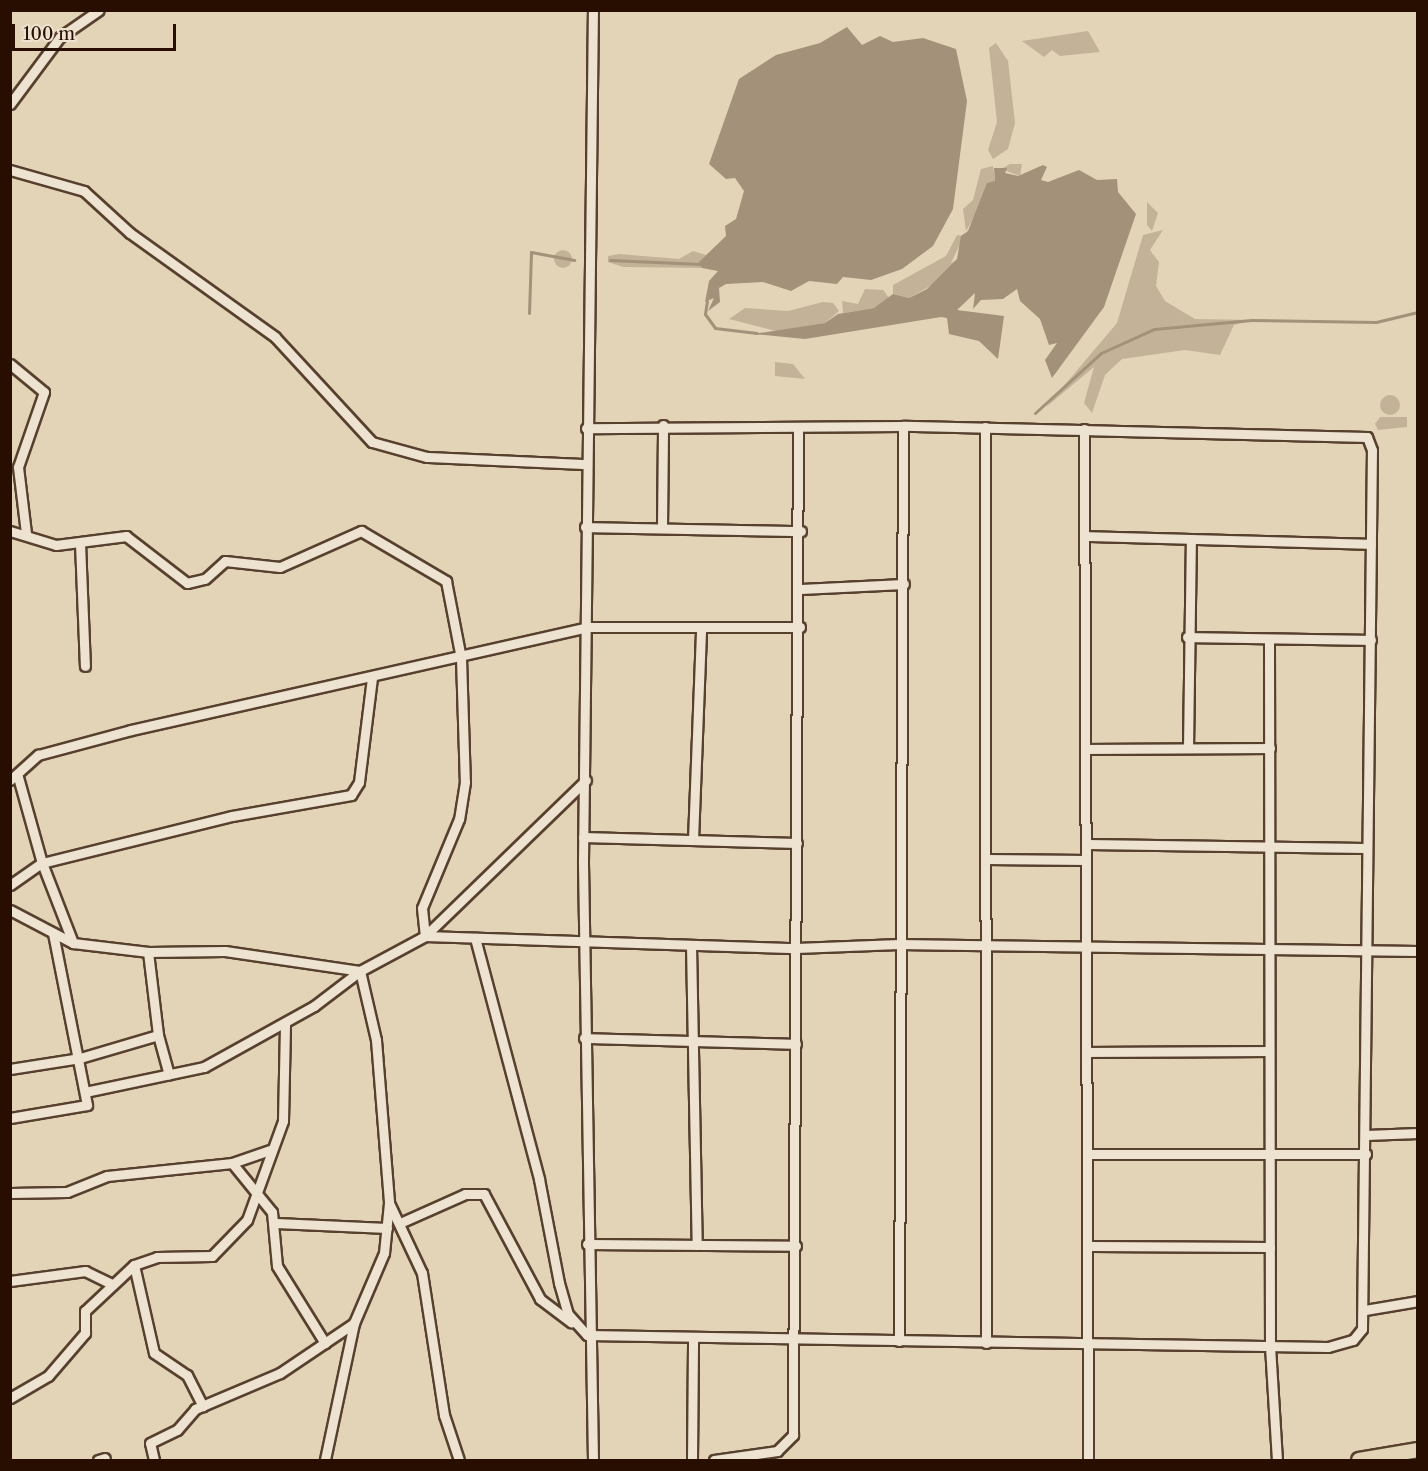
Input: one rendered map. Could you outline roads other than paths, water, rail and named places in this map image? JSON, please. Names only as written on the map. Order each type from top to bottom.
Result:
[{"type":"main road","points":[[1359,1461],[1418,1450]]},
{"type":"street","points":[[10,104],[60,37],[99,10]]},
{"type":"street","points":[[593,10],[584,464],[587,627],[584,1038],[587,1335],[593,1461]]},
{"type":"street","points":[[10,170],[84,191],[130,232],[275,337],[372,442],[427,457],[584,464]]},
{"type":"street","points":[[10,364],[44,392],[18,467],[26,533]]},
{"type":"street","points":[[400,1223],[465,1194],[484,1194],[540,1299],[587,1335],[1270,1346],[1341,1345],[1362,1329],[1365,1310],[1366,1154],[1365,848],[1371,640],[1372,450],[1367,437],[903,426],[663,425],[586,428]]},
{"type":"street","points":[[662,527],[663,425]]},
{"type":"street","points":[[899,1341],[903,426]]},
{"type":"street","points":[[714,1461],[788,1444],[793,1435],[796,1340],[796,948],[801,531],[798,427]]},
{"type":"street","points":[[985,427],[986,1342]]},
{"type":"street","points":[[1084,429],[1088,1461]]},
{"type":"street","points":[[585,527],[801,531]]},
{"type":"street","points":[[10,531],[26,533],[56,545],[126,536],[187,583],[205,579],[225,561],[274,568],[344,536],[374,534],[446,581],[461,658],[464,799],[422,908],[425,936]]},
{"type":"street","points":[[1085,536],[1371,544]]},
{"type":"street","points":[[1188,748],[1187,637],[1191,539]]},
{"type":"street","points":[[80,543],[85,666]]},
{"type":"street","points":[[800,589],[904,584]]},
{"type":"street","points":[[73,943],[42,863],[14,778],[38,755],[587,627],[800,627]]},
{"type":"street","points":[[693,840],[701,627]]},
{"type":"street","points":[[1187,637],[1371,640]]},
{"type":"street","points":[[1269,640],[1270,1346],[1277,1461]]},
{"type":"street","points":[[10,885],[42,863],[232,816],[351,795],[359,782],[372,677]]},
{"type":"street","points":[[1086,749],[1270,748]]},
{"type":"street","points":[[85,1092],[204,1067],[285,1023],[360,971],[425,936],[586,780]]},
{"type":"street","points":[[584,837],[797,843]]},
{"type":"street","points":[[1086,844],[1365,848]]},
{"type":"street","points":[[986,859],[1086,860]]},
{"type":"street","points":[[10,910],[73,943],[148,952],[225,951],[360,971]]},
{"type":"street","points":[[10,1118],[85,1106],[80,1058],[53,933]]},
{"type":"street","points":[[425,936],[585,943],[796,948],[899,944],[1270,947],[1418,951]]},
{"type":"street","points":[[475,938],[574,1323]]},
{"type":"street","points":[[691,945],[697,1245]]},
{"type":"street","points":[[148,952],[158,1035],[169,1075]]},
{"type":"street","points":[[325,1461],[354,1323],[378,1273],[387,1228],[389,1203],[376,1040],[360,971]]},
{"type":"street","points":[[10,1398],[48,1376],[85,1333],[85,1311],[134,1265],[151,1257],[212,1256],[247,1220],[259,1194],[270,1150],[286,1105],[285,1023]]},
{"type":"street","points":[[10,1069],[80,1058],[158,1035]]},
{"type":"street","points":[[584,1038],[796,1044]]},
{"type":"street","points":[[1087,1052],[1268,1051]]},
{"type":"street","points":[[1366,1136],[1418,1133]]},
{"type":"street","points":[[10,1193],[67,1192],[107,1176],[232,1163],[270,1150]]},
{"type":"street","points":[[1087,1154],[1366,1154]]},
{"type":"street","points":[[232,1163],[259,1194],[276,1223],[276,1266],[325,1343]]},
{"type":"street","points":[[389,1203],[422,1273],[444,1415],[459,1461]]},
{"type":"street","points":[[276,1223],[387,1228]]},
{"type":"street","points":[[586,1244],[796,1246]]},
{"type":"street","points":[[1088,1246],[1270,1247]]},
{"type":"street","points":[[134,1265],[154,1353],[187,1375],[203,1406]]},
{"type":"street","points":[[10,1281],[73,1271],[96,1274],[112,1284]]},
{"type":"street","points":[[1365,1310],[1418,1301]]},
{"type":"street","points":[[154,1461],[150,1443],[177,1430],[203,1406],[271,1377],[354,1323]]},
{"type":"street","points":[[692,1461],[693,1338]]},
{"type":"waterway","points":[[529,313],[531,252],[574,260]]},
{"type":"waterway","points":[[610,260],[701,264]]},
{"type":"waterway","points":[[707,301],[705,314],[715,328],[757,333]]},
{"type":"waterway","points":[[1035,413],[1101,353],[1154,329],[1252,320],[1376,322],[1418,312]]}]
